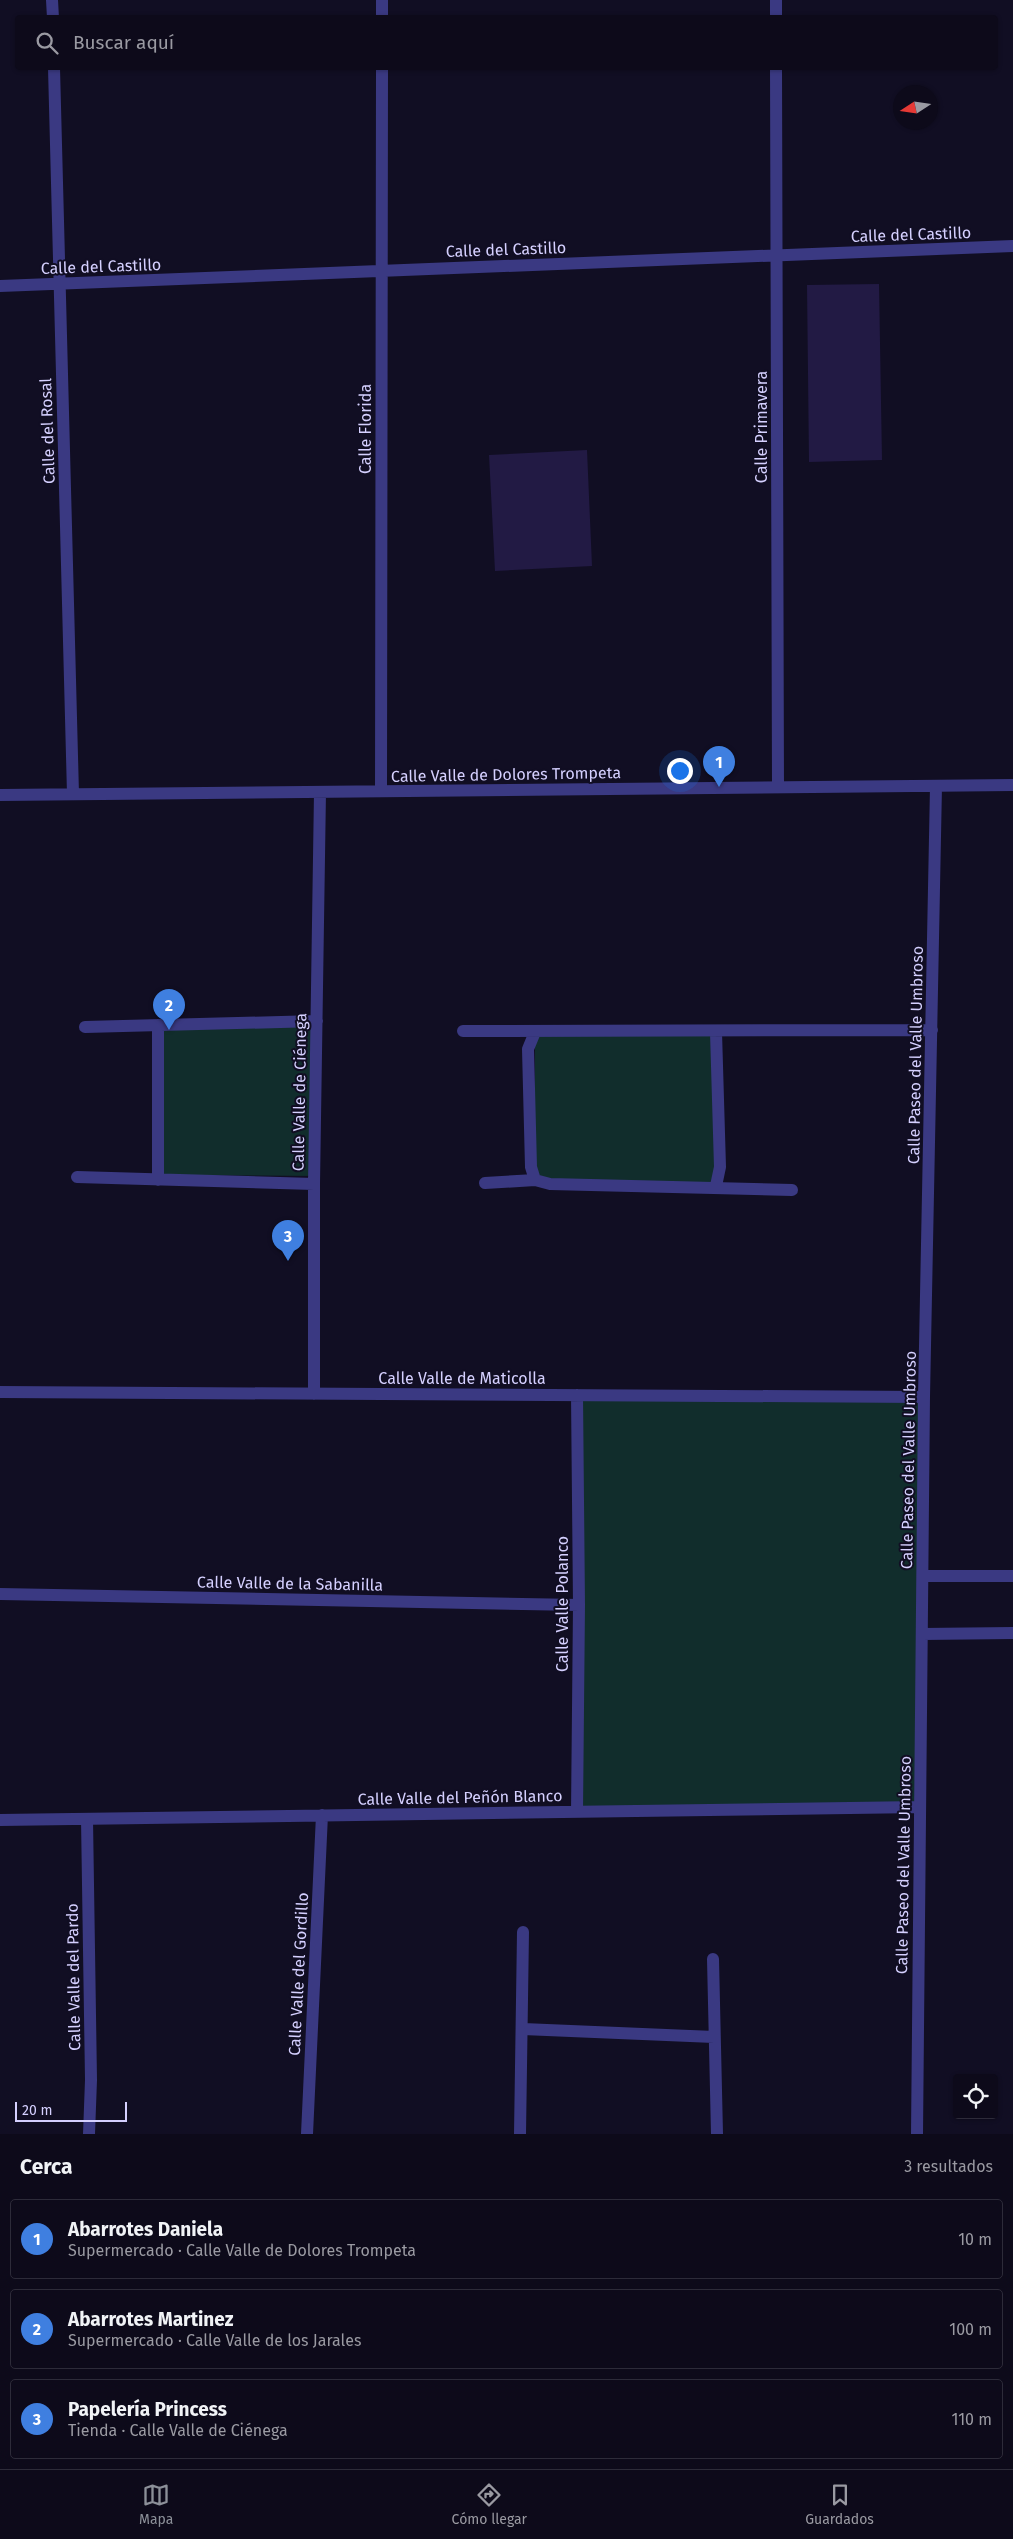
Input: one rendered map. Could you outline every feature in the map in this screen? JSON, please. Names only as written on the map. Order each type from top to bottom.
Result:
[{"type":"street","points":[[52,0],[53,15]]},
{"type":"street","points":[[382,0],[382,15]]},
{"type":"street","points":[[776,0],[776,15]]},
{"type":"street","name":"Calle del Rosal","points":[[54,70],[73,794]]},
{"type":"street","name":"Calle Florida","points":[[381,791],[382,70]]},
{"type":"street","name":"Calle Primavera","points":[[776,70],[778,787]]},
{"type":"street","name":"Calle del Castillo","points":[[0,286],[1013,246]]},
{"type":"street","name":"Calle Valle de Dolores Trompeta","points":[[0,795],[1013,785]]},
{"type":"street","name":"Calle Paseo del Valle Umbroso","points":[[916,2134],[924,1397],[936,786]]},
{"type":"street","name":"Calle Valle de Ciénega","points":[[314,1394],[314,1184],[320,792]]},
{"type":"street","points":[[85,1027],[317,1021]]},
{"type":"street","points":[[158,1025],[158,1180]]},
{"type":"street","points":[[463,1031],[716,1032],[932,1030]]},
{"type":"street","points":[[535,1032],[528,1049],[532,1167],[535,1180]]},
{"type":"street","points":[[716,1032],[720,1167],[716,1186]]},
{"type":"street","points":[[77,1177],[314,1184]]},
{"type":"street","points":[[485,1183],[535,1180],[550,1184],[702,1188],[716,1186],[792,1190]]},
{"type":"street","name":"Calle Valle de Maticolla","points":[[0,1392],[924,1397]]},
{"type":"street","name":"Calle Valle Polanco","points":[[577,1395],[579,1605],[577,1812]]},
{"type":"street","points":[[923,1576],[1013,1576]]},
{"type":"street","name":"Calle Valle de la Sabanilla","points":[[0,1594],[579,1605]]},
{"type":"street","points":[[922,1634],[1013,1633]]},
{"type":"street","name":"Calle Valle del Peñón Blanco","points":[[0,1820],[920,1807]]},
{"type":"street","name":"Calle Valle del Gordillo","points":[[307,2134],[322,1815]]},
{"type":"street","name":"Calle Valle del Pardo","points":[[87,1818],[92,2080],[89,2134]]},
{"type":"street","points":[[520,2134],[524,1932]]},
{"type":"street","points":[[712,1959],[717,2134]]},
{"type":"street","points":[[522,2029],[714,2037]]},
{"type":"green space","points":[[317,1024],[314,1176],[160,1175],[161,1027]]},
{"type":"green space","points":[[535,1032],[716,1032],[716,1186],[535,1180]]},
{"type":"green space","points":[[577,1395],[924,1397],[920,1807],[577,1812]]},
{"type":"building","points":[[879,284],[882,460],[809,462],[807,285]]},
{"type":"building","points":[[587,450],[592,566],[495,571],[489,455]]},
{"type":"place","name":"Abarrotes Daniela","points":[[719,787]]},
{"type":"place","name":"Abarrotes Martinez","points":[[169,1030]]},
{"type":"place","name":"Papelería Princess","points":[[288,1261]]}]
